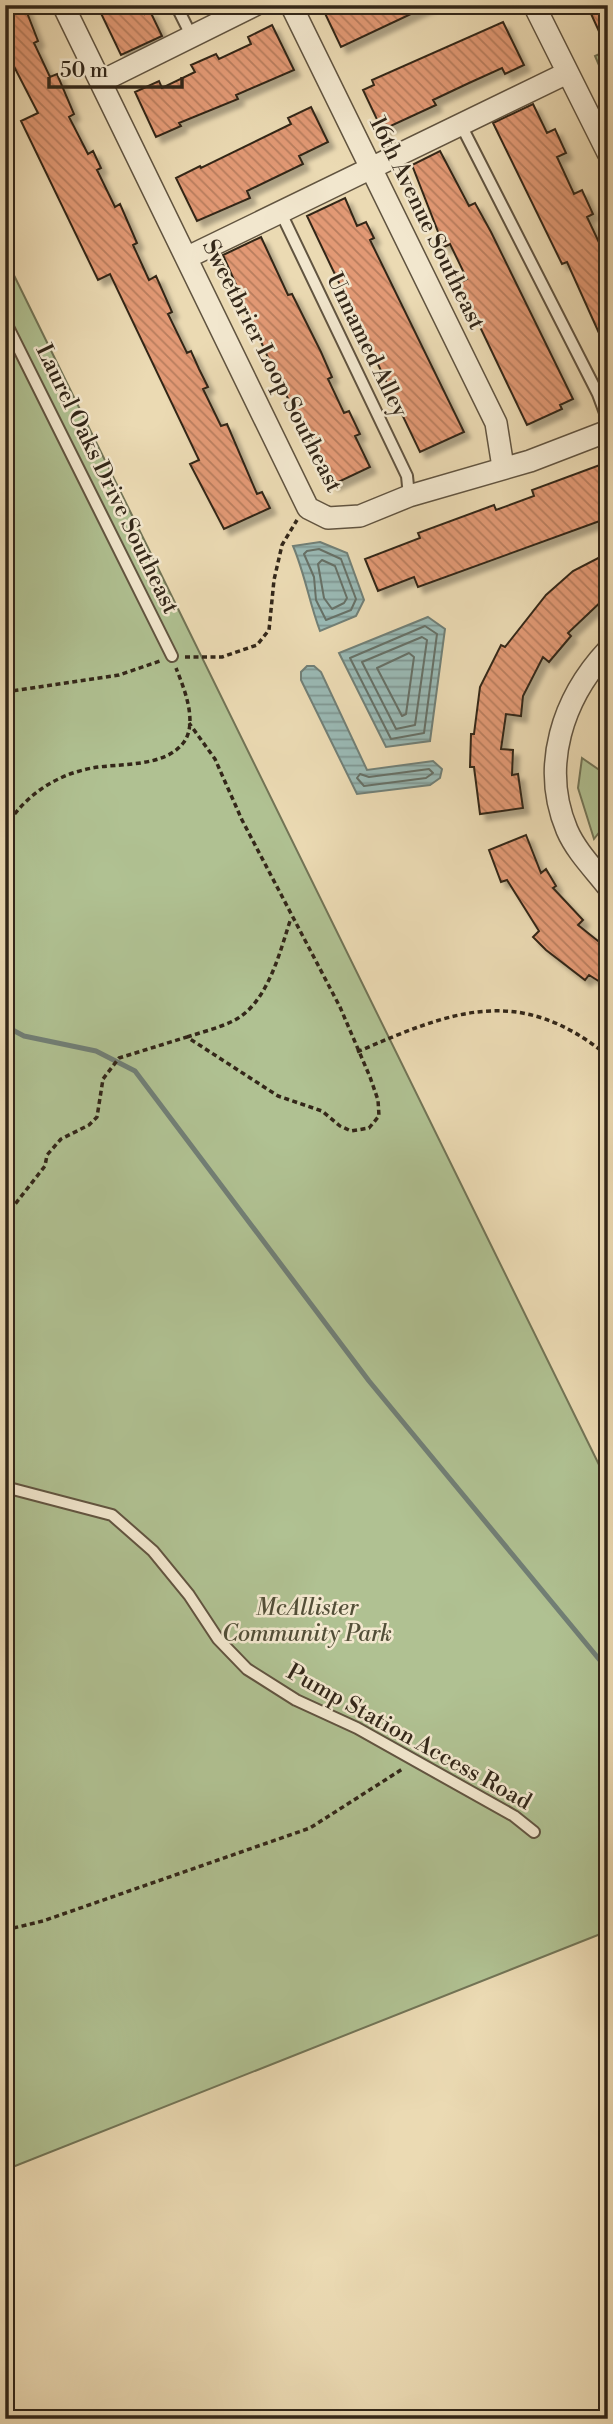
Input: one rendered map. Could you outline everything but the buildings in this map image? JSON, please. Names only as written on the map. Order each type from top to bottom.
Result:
[{"type":"street","name":"Sweetbrier Loop Southeast","points":[[63,5],[308,508],[328,518],[360,516],[409,496],[530,461],[608,431]]},
{"type":"street","points":[[102,81],[255,5]]},
{"type":"street","name":"16th Avenue Southeast","points":[[291,5],[496,424],[503,467]]},
{"type":"street","points":[[534,5],[608,153]]},
{"type":"street","points":[[188,257],[567,73]]},
{"type":"street","points":[[608,650],[585,674],[571,702],[559,734],[555,770],[567,830],[608,887]]},
{"type":"lane","points":[[176,5],[192,37]]},
{"type":"lane","points":[[461,125],[598,394],[608,421]]},
{"type":"lane","name":"Unnamed Alley","points":[[281,213],[407,476],[409,496]]},
{"type":"lane","name":"Laurel Oaks Drive Southeast","points":[[5,321],[172,656]]},
{"type":"lane","name":"Pump Station Access Road","points":[[5,1487],[112,1515],[153,1551],[189,1595],[218,1639],[247,1669],[296,1700],[357,1728],[514,1816],[534,1832]]},
{"type":"path","points":[[5,692],[119,675],[172,656],[222,657],[257,645],[269,630],[274,580],[282,545],[291,527],[308,508]]},
{"type":"path","points":[[5,828],[39,789],[64,776],[90,769],[152,760],[169,754],[184,741],[189,723],[186,696],[172,656]]},
{"type":"path","points":[[187,1037],[278,1096],[323,1111],[340,1126],[351,1130],[369,1128],[379,1116],[378,1100],[370,1077],[357,1052],[340,1007],[242,820],[215,759],[189,723]]},
{"type":"path","points":[[5,1217],[45,1167],[47,1156],[61,1139],[89,1125],[97,1117],[103,1079],[119,1058],[174,1044],[236,1020],[251,1005],[275,964],[292,917]]},
{"type":"path","points":[[357,1052],[430,1023],[495,1009],[545,1016],[608,1056]]},
{"type":"path","points":[[5,1930],[43,1921],[310,1828],[414,1762]]},
{"type":"green space","points":[[608,50],[608,86],[595,56]]},
{"type":"green space","name":"McAllister Community Park","points":[[5,257],[608,1483],[608,1931],[5,2170]]},
{"type":"green space","points":[[582,758],[608,776],[608,821],[594,839],[578,788]]},
{"type":"water","points":[[320,542],[347,553],[364,600],[356,616],[320,631],[293,546]]},
{"type":"water","points":[[428,617],[445,629],[430,741],[386,747],[339,653]]},
{"type":"water","points":[[307,666],[314,666],[321,672],[367,770],[433,761],[442,769],[440,778],[430,785],[357,794],[301,680],[301,672]]},
{"type":"waterway","points":[[5,1026],[24,1036],[96,1051],[135,1071],[369,1381],[608,1670]]}]
